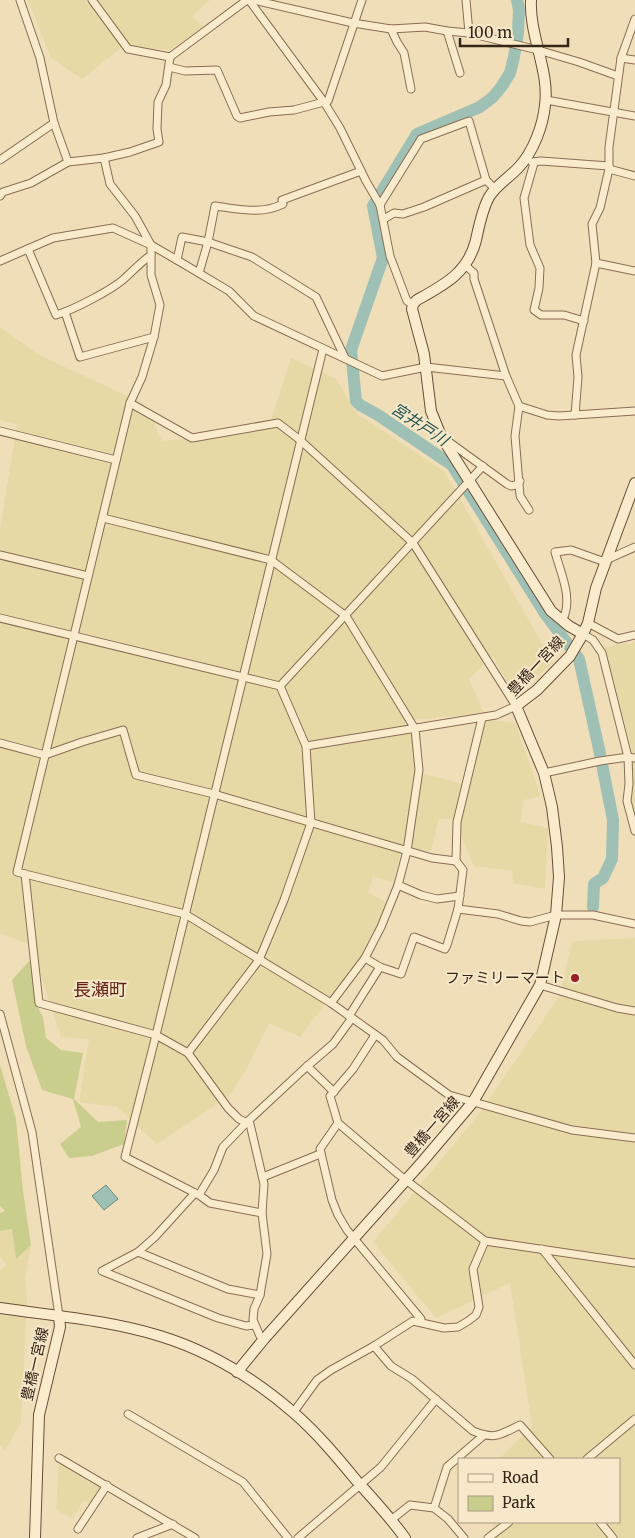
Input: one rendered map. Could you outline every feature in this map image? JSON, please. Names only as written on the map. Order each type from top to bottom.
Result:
[{"type":"main road","points":[[531,0],[530,10],[546,91],[546,100],[542,120],[529,155],[529,162],[519,167],[495,189],[483,210],[474,245],[466,265],[449,282],[417,300],[413,304],[413,314],[422,343],[431,411],[441,436],[466,485],[551,611],[562,621],[583,634]]},
{"type":"main road","name":"豊橋一宮線","points":[[35,1538],[39,1415],[60,1327],[59,1316],[114,1324],[162,1336],[205,1354],[237,1372],[473,1102],[540,985],[556,916],[559,877],[557,847],[552,806],[544,773],[516,706],[537,690],[570,656],[583,634],[588,623],[596,588],[635,483]]},
{"type":"main road","points":[[0,1308],[59,1316]]},
{"type":"main road","points":[[237,1372],[293,1413],[316,1435],[392,1520],[405,1538]]},
{"type":"street","points":[[20,0],[40,58],[54,123],[68,162]]},
{"type":"street","points":[[92,0],[128,49],[170,56],[250,0],[353,23],[391,29],[425,27],[447,32],[469,33],[538,50],[618,76]]},
{"type":"street","points":[[250,0],[324,102],[340,128],[380,205],[390,256],[406,301],[413,304]]},
{"type":"street","points":[[169,67],[185,72],[217,70],[237,116],[240,118],[269,112],[294,110],[328,101],[362,0]]},
{"type":"street","points":[[466,0],[469,33]]},
{"type":"street","points":[[575,416],[578,377],[576,355],[596,263],[592,224],[600,208],[608,167],[613,112],[621,58],[635,19]]},
{"type":"street","points":[[391,29],[404,53],[411,89]]},
{"type":"street","points":[[447,32],[460,73]]},
{"type":"street","points":[[0,196],[3,192],[31,183],[68,162],[104,158],[130,152],[159,142],[157,129],[158,102],[166,85],[170,56]]},
{"type":"street","points":[[621,58],[635,60]]},
{"type":"street","points":[[546,100],[635,116]]},
{"type":"street","points":[[380,205],[421,139],[469,121],[486,180],[495,189]]},
{"type":"street","points":[[0,160],[54,123]]},
{"type":"street","points":[[104,158],[110,184],[136,216],[151,245],[151,275],[160,305],[154,336],[142,377],[130,403],[17,872],[185,914],[331,1003],[382,1040],[397,1057],[449,1096],[572,1130],[635,1138]]},
{"type":"street","points":[[584,321],[564,315],[541,315],[534,310],[539,288],[540,268],[530,245],[524,198],[529,162],[541,161],[608,167],[635,176]]},
{"type":"street","points":[[199,273],[208,242],[215,206],[258,212],[272,210],[283,204],[282,200],[361,171]]},
{"type":"street","points":[[384,219],[394,213],[404,214],[424,207],[486,180]]},
{"type":"street","points":[[0,261],[54,238],[113,228],[151,245],[229,291],[254,316],[382,376],[390,376],[426,367],[506,376]]},
{"type":"street","points":[[178,260],[182,237],[208,242],[252,258],[316,298],[347,359]]},
{"type":"street","points":[[28,249],[56,315],[65,312],[124,279],[151,255]]},
{"type":"street","points":[[596,263],[635,271]]},
{"type":"street","points":[[466,265],[474,273],[474,279],[506,376],[520,406],[515,436],[520,496],[529,510]]},
{"type":"street","points":[[65,312],[80,357],[154,336]]},
{"type":"street","points":[[262,1213],[210,1203],[197,1194],[125,1156],[323,349]]},
{"type":"street","points":[[130,403],[192,438],[278,423],[300,440],[413,543],[516,706],[496,715],[482,718],[306,746]]},
{"type":"street","points":[[520,406],[547,415],[575,416],[635,411]]},
{"type":"street","points":[[0,431],[116,460]]},
{"type":"street","points":[[441,436],[511,486],[516,485],[520,481]]},
{"type":"street","points":[[280,686],[483,466]]},
{"type":"street","points":[[103,518],[271,560],[346,616],[415,729],[419,770],[407,851],[398,885],[381,928],[365,958],[331,1003]]},
{"type":"street","points":[[562,621],[567,612],[567,597],[555,552],[571,550],[606,561],[635,547]]},
{"type":"street","points":[[0,555],[88,576]]},
{"type":"street","points":[[0,618],[280,686]]},
{"type":"street","points":[[588,623],[618,639],[635,635]]},
{"type":"street","points":[[583,634],[593,640],[602,653],[632,757],[627,801],[635,831]]},
{"type":"street","points":[[188,1053],[259,960],[284,900],[311,823],[306,746],[280,686]]},
{"type":"street","points":[[456,861],[457,822],[482,718]]},
{"type":"street","points":[[0,743],[45,755],[124,730],[136,775],[214,794],[432,858],[456,861],[464,870],[458,909],[445,949],[414,937],[401,974],[380,967],[365,958]]},
{"type":"street","points":[[544,773],[632,757]]},
{"type":"street","points":[[25,874],[39,1003],[156,1035],[188,1053],[228,1108],[239,1118],[250,1124],[263,1177],[262,1213],[267,1254],[260,1295],[254,1309],[254,1325],[260,1336],[264,1339]]},
{"type":"street","points":[[398,885],[421,895],[438,899],[460,896]]},
{"type":"street","points":[[458,909],[498,914],[530,922],[556,916],[593,915],[635,924]]},
{"type":"street","points":[[254,1325],[246,1326],[218,1318],[102,1271],[138,1252],[197,1194],[214,1170],[224,1147],[307,1066],[333,1044],[380,967]]},
{"type":"street","points":[[540,985],[617,1008],[635,1010]]},
{"type":"street","points":[[0,1014],[32,1132],[59,1316]]},
{"type":"street","points":[[375,1035],[353,1069],[330,1096],[338,1123],[406,1180],[485,1241],[635,1263]]},
{"type":"street","points":[[307,1066],[334,1092]]},
{"type":"street","points":[[338,1123],[320,1149],[335,1208],[347,1230],[421,1321]]},
{"type":"street","points":[[263,1177],[320,1154]]},
{"type":"street","points":[[293,1413],[317,1380],[414,1321],[421,1321],[444,1328],[458,1327],[476,1314],[479,1307],[473,1269],[485,1241]]},
{"type":"street","points":[[542,1249],[635,1365]]},
{"type":"street","points":[[138,1252],[228,1289],[260,1295]]},
{"type":"street","points":[[374,1346],[391,1366],[412,1379],[473,1431],[484,1435],[496,1436],[520,1425],[549,1458]]},
{"type":"street","points":[[298,1538],[381,1467],[436,1399]]},
{"type":"street","points":[[128,1414],[243,1482],[288,1538]]},
{"type":"street","points":[[588,1458],[635,1419]]},
{"type":"street","points":[[434,1508],[447,1467],[484,1435]]},
{"type":"street","points":[[59,1458],[195,1538]]},
{"type":"street","points":[[78,1529],[107,1485]]},
{"type":"street","points":[[392,1520],[410,1505],[434,1508],[448,1519],[464,1538]]},
{"type":"street","points":[[488,1538],[508,1523]]},
{"type":"street","points":[[601,1523],[612,1538]]},
{"type":"street","points":[[137,1538],[173,1524]]},
{"type":"shaded area","points":[[28,0],[210,0],[192,16],[203,27],[169,50],[122,47],[82,79],[51,58]]},
{"type":"shaded area","points":[[0,327],[39,355],[145,404],[162,441],[268,429],[291,358],[337,379],[355,412],[445,472],[553,663],[514,695],[493,656],[469,679],[484,713],[414,720],[424,774],[468,785],[487,720],[515,723],[541,796],[523,800],[521,822],[548,828],[545,889],[513,883],[512,871],[474,866],[454,820],[439,818],[431,851],[402,847],[393,882],[373,876],[368,892],[394,907],[367,950],[300,1037],[269,1023],[247,1068],[229,1096],[157,1144],[117,1107],[79,1102],[89,1039],[61,1037],[31,945],[0,933],[0,530],[17,424],[0,420]]},
{"type":"shaded area","points":[[635,642],[635,817],[630,801],[633,783],[633,753],[604,647]]},
{"type":"shaded area","points":[[635,938],[635,1538],[483,1538],[494,1528],[492,1523],[620,1523],[620,1458],[500,1458],[532,1426],[510,1283],[436,1318],[373,1242],[479,1114],[560,995],[572,941]]},
{"type":"shaded area","points":[[12,1229],[16,1258],[31,1245],[25,1278],[27,1297],[21,1422],[5,1451],[0,1445],[0,1271],[7,1265],[0,1256],[0,1231]]},
{"type":"shaded area","points":[[59,1462],[103,1486],[92,1504],[84,1500],[72,1518],[56,1510]]},
{"type":"green space","points":[[30,960],[37,1006],[43,1017],[46,1038],[61,1050],[83,1053],[74,1099],[98,1122],[127,1120],[124,1144],[92,1156],[69,1158],[60,1144],[81,1127],[73,1099],[42,1090],[26,1046],[12,980]]},
{"type":"green space","points":[[0,1065],[16,1119],[23,1191],[31,1245],[16,1259],[12,1229],[0,1231],[0,1213],[5,1211],[0,1206]]},
{"type":"water","points":[[106,1185],[118,1199],[104,1210],[92,1196]]},
{"type":"waterway","name":"宮井戸川","points":[[517,0],[519,10],[518,33],[514,57],[510,73],[502,86],[493,97],[480,107],[417,134],[373,206],[383,258],[351,350],[356,401],[452,465],[546,615],[579,659],[613,820],[612,859],[603,878],[594,884],[593,907]]},
{"type":"place","name":"ファミリーマート","points":[[575,978]]},
{"type":"district","name":"長瀬町","points":[[100,990]]}]
